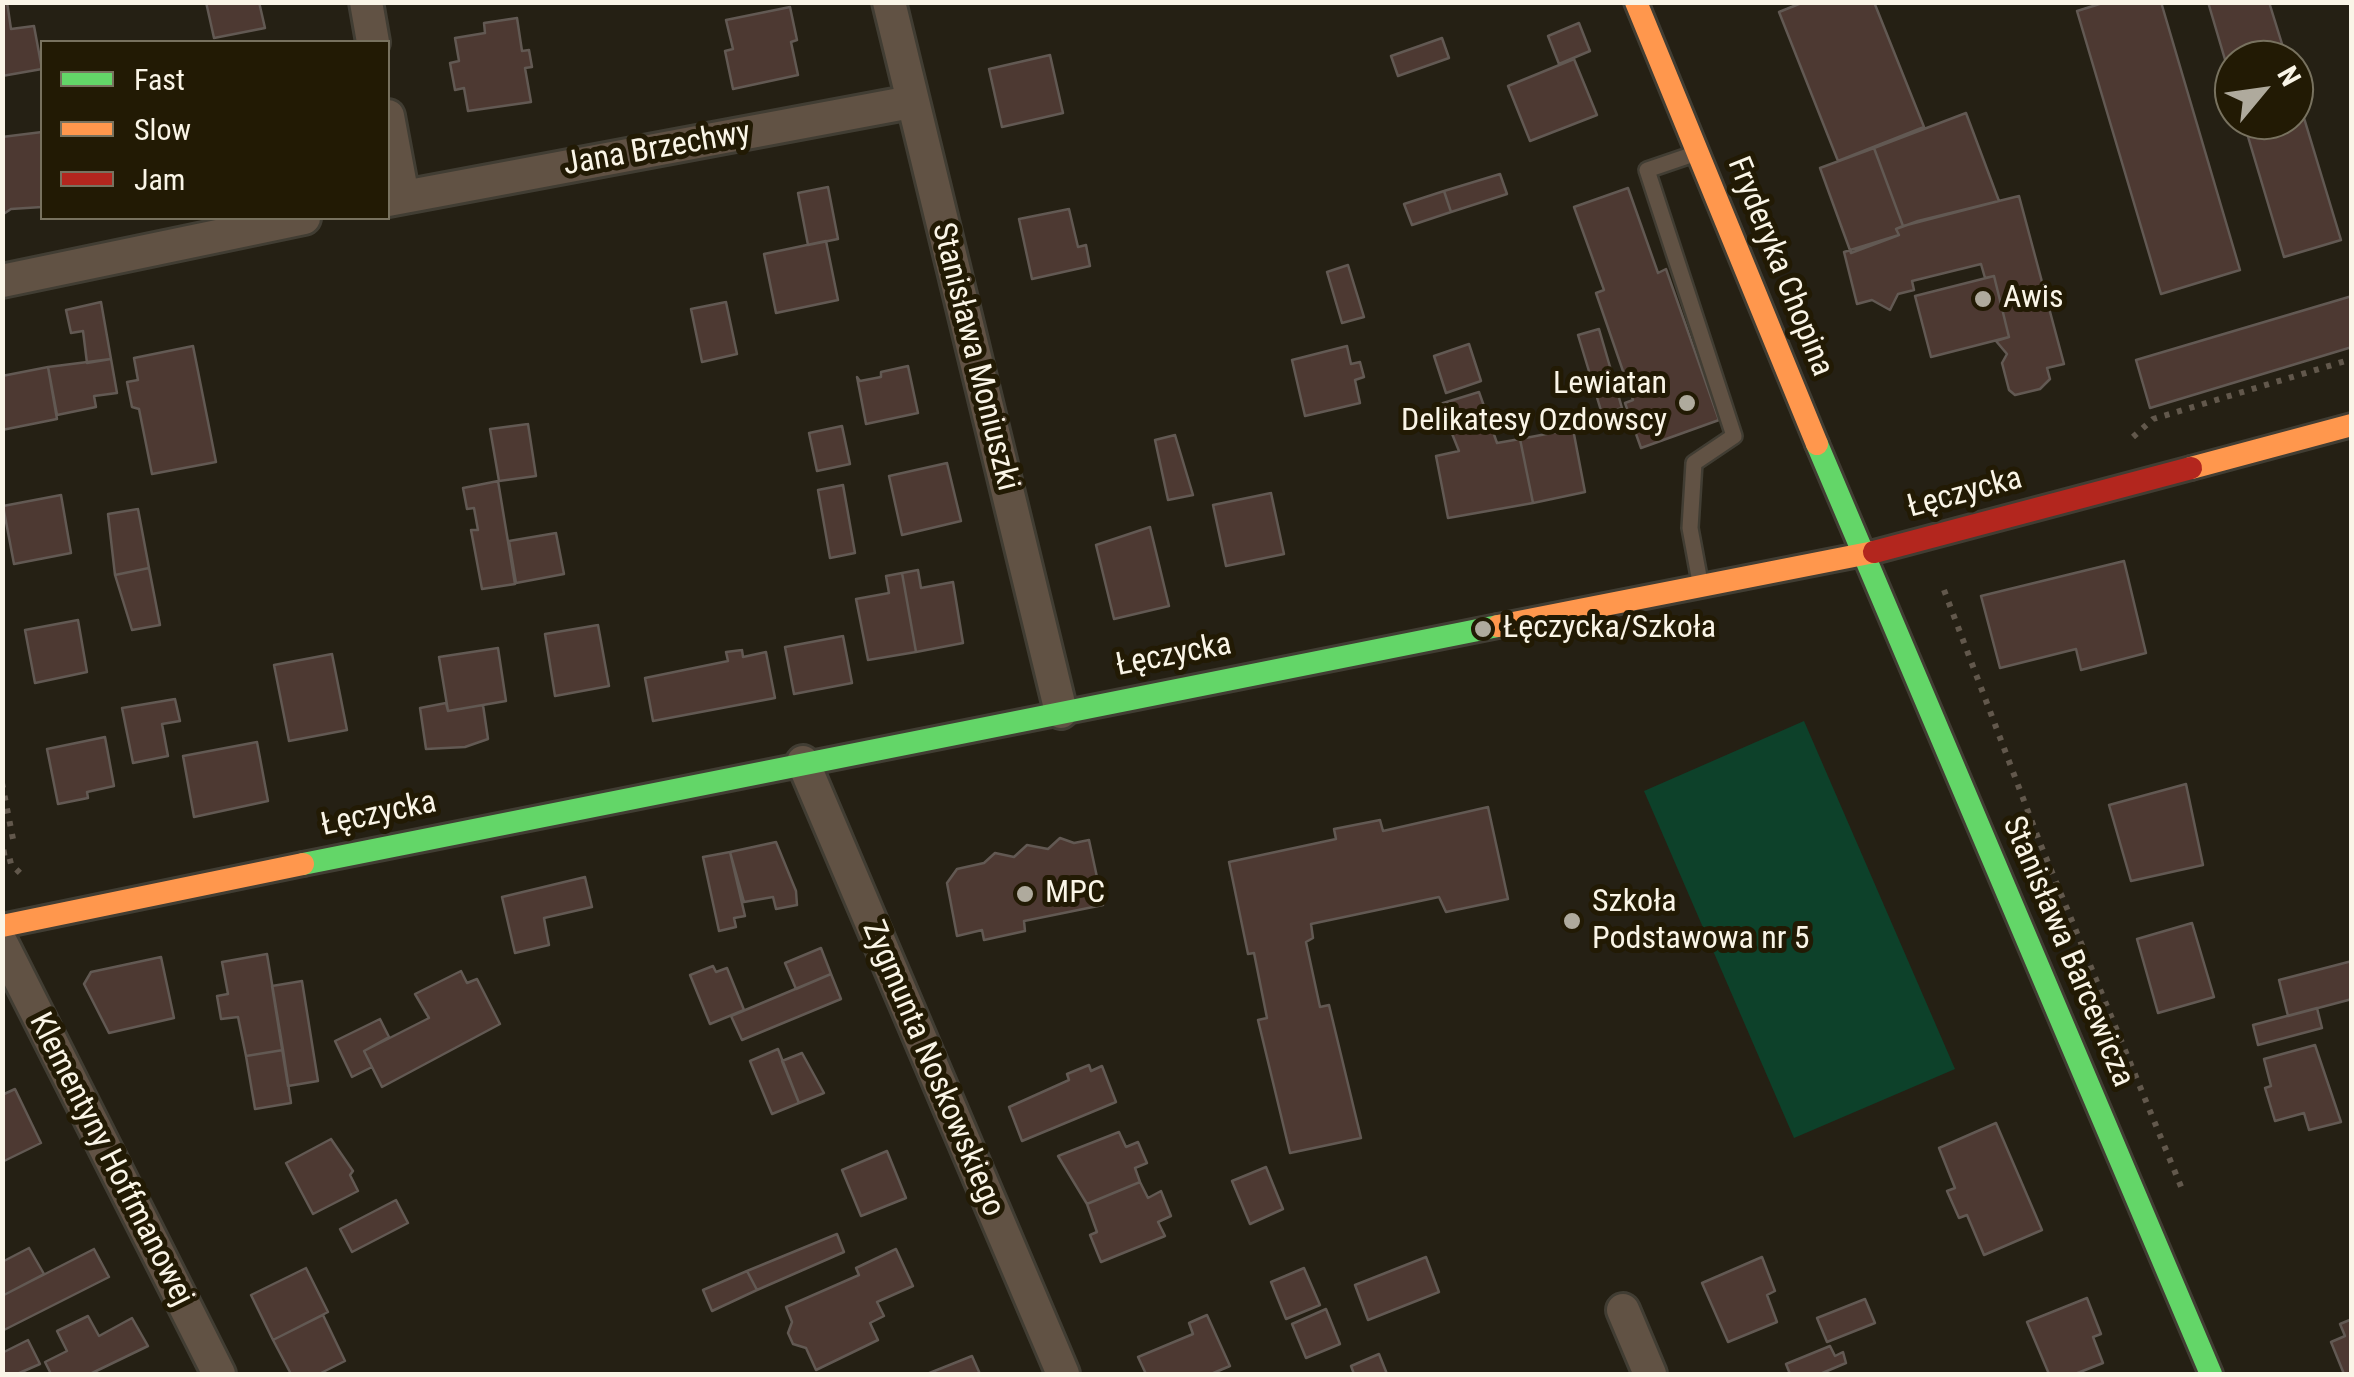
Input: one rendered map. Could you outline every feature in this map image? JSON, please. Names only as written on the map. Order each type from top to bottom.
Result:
[{"type":"street","points":[[366,2],[374,40]]},
{"type":"street","name":"Stanisława Moniuszki","points":[[888,2],[1061,712]]},
{"type":"street","name":"Fryderyka Chopina","points":[[1636,2],[1862,556]]},
{"type":"street","name":"Jana Brzechwy","points":[[390,139],[395,198],[911,102]]},
{"type":"street","points":[[2,280],[294,220]]},
{"type":"street","name":"Łęczycka","points":[[2,926],[803,762],[1862,556],[2352,425]]},
{"type":"street","name":"Stanisława Barcewicza","points":[[1862,556],[2212,1374]]},
{"type":"street","name":"Zygmunta Noskowskiego","points":[[803,762],[1063,1374]]},
{"type":"street","name":"Klementyny Hoffmanowej","points":[[2,944],[219,1374]]},
{"type":"street","points":[[1623,1310],[1650,1374]]},
{"type":"lane","points":[[1698,152],[1646,170],[1734,436],[1694,462],[1690,528],[1701,587]]},
{"type":"path","points":[[2125,444],[2153,420],[2352,359]]},
{"type":"path","points":[[1944,590],[2040,843],[2183,1191]]},
{"type":"path","points":[[2,783],[13,839]]},
{"type":"green space","points":[[1804,721],[1955,1069],[1794,1138],[1644,791]]},
{"type":"building","points":[[2,2],[7,2],[11,29],[34,26],[40,69],[2,76]]},
{"type":"building","points":[[206,2],[259,2],[265,28],[214,38]]},
{"type":"building","points":[[1804,2],[1874,2],[1924,127],[1838,161],[1779,12]]},
{"type":"building","points":[[2106,2],[2161,2],[2240,270],[2161,294],[2077,11]]},
{"type":"building","points":[[2208,2],[2269,2],[2281,40],[2219,40]]},
{"type":"building","points":[[790,7],[797,40],[791,42],[798,75],[733,89],[725,51],[733,49],[726,20]]},
{"type":"building","points":[[517,18],[522,51],[529,50],[532,67],[525,68],[531,102],[468,111],[464,88],[455,90],[450,63],[459,61],[455,38],[485,33],[484,23]]},
{"type":"building","points":[[1579,23],[1590,51],[1559,64],[1548,36]]},
{"type":"building","points":[[1442,38],[1449,58],[1398,76],[1391,56]]},
{"type":"building","points":[[1050,55],[1063,113],[1002,127],[989,69]]},
{"type":"building","points":[[1574,59],[1597,115],[1530,141],[1508,86]]},
{"type":"building","points":[[1966,113],[1999,201],[1903,226],[1874,148]]},
{"type":"building","points":[[40,132],[40,207],[11,209],[2,215],[2,137]]},
{"type":"building","points":[[2249,140],[2311,140],[2341,240],[2284,257]]},
{"type":"building","points":[[1874,148],[1903,226],[1896,229],[1899,235],[1851,253],[1820,168]]},
{"type":"building","points":[[1500,174],[1507,194],[1451,212],[1444,191]]},
{"type":"building","points":[[828,187],[838,239],[808,245],[798,193]]},
{"type":"building","points":[[1628,188],[1658,273],[1666,269],[1719,420],[1641,448],[1625,403],[1633,400],[1596,293],[1604,290],[1574,207]]},
{"type":"building","points":[[1444,191],[1451,212],[1412,225],[1404,204]]},
{"type":"building","points":[[2019,196],[2064,364],[2047,368],[2050,379],[2040,389],[2015,395],[2009,390],[2002,363],[2007,354],[1996,341],[2009,337],[1994,276],[1985,278],[1981,264],[1912,281],[1914,290],[1898,294],[1890,310],[1872,300],[1857,304],[1844,252],[1899,235],[1896,229],[1918,221]]},
{"type":"building","points":[[1069,209],[1078,247],[1086,245],[1090,266],[1032,279],[1019,219]]},
{"type":"building","points":[[826,241],[838,300],[776,313],[764,254]]},
{"type":"building","points":[[1348,265],[1364,317],[1342,323],[1327,272]]},
{"type":"building","points":[[1994,276],[2009,337],[1931,357],[1915,296]]},
{"type":"building","points":[[2352,296],[2352,347],[2150,408],[2136,360]]},
{"type":"building","points":[[101,302],[111,359],[87,363],[83,331],[71,333],[66,310]]},
{"type":"building","points":[[726,302],[737,354],[702,362],[691,309]]},
{"type":"building","points":[[1599,329],[1622,408],[1602,414],[1578,335]]},
{"type":"building","points":[[1469,344],[1481,381],[1446,393],[1434,356]]},
{"type":"building","points":[[193,346],[216,462],[152,474],[139,409],[132,407],[127,382],[138,380],[134,358]]},
{"type":"building","points":[[1347,346],[1351,364],[1360,362],[1364,377],[1355,380],[1360,403],[1305,416],[1292,360]]},
{"type":"building","points":[[111,359],[117,393],[94,396],[96,407],[57,415],[48,367]]},
{"type":"building","points":[[908,366],[918,413],[866,424],[857,377],[860,381],[881,377],[881,372]]},
{"type":"building","points":[[48,367],[57,419],[2,430],[2,376]]},
{"type":"building","points":[[1479,392],[1497,443],[1520,439],[1533,503],[1448,518],[1436,456],[1459,451],[1440,404]]},
{"type":"building","points":[[528,424],[536,476],[499,481],[490,429]]},
{"type":"building","points":[[842,426],[850,464],[817,471],[809,433]]},
{"type":"building","points":[[1573,429],[1585,492],[1533,503],[1520,439]]},
{"type":"building","points":[[1175,435],[1193,495],[1168,500],[1155,440]]},
{"type":"building","points":[[947,463],[961,521],[902,535],[889,476]]},
{"type":"building","points":[[498,481],[515,584],[482,589],[471,530],[478,530],[474,508],[467,509],[463,488]]},
{"type":"building","points":[[843,485],[855,553],[830,558],[818,490]]},
{"type":"building","points":[[1271,493],[1284,554],[1226,566],[1213,505]]},
{"type":"building","points":[[61,495],[71,553],[14,564],[3,506]]},
{"type":"building","points":[[138,509],[149,568],[115,575],[108,514]]},
{"type":"building","points":[[1150,527],[1169,606],[1114,619],[1096,545]]},
{"type":"building","points":[[556,533],[564,574],[516,583],[509,541]]},
{"type":"building","points":[[2124,561],[2146,653],[2081,670],[2076,649],[2000,668],[1981,596]]},
{"type":"building","points":[[149,568],[160,625],[132,630],[115,575]]},
{"type":"building","points":[[918,570],[921,588],[953,582],[963,643],[916,652],[902,573]]},
{"type":"building","points":[[902,573],[916,652],[868,660],[856,599],[889,593],[886,576]]},
{"type":"building","points":[[78,620],[87,672],[35,683],[25,630]]},
{"type":"building","points":[[598,625],[609,686],[555,696],[545,634]]},
{"type":"building","points":[[843,636],[852,683],[794,694],[785,647]]},
{"type":"building","points":[[498,648],[506,701],[448,711],[439,657]]},
{"type":"building","points":[[742,650],[743,657],[766,652],[775,698],[653,721],[645,678],[728,661],[726,652]]},
{"type":"building","points":[[332,654],[347,730],[289,741],[274,665]]},
{"type":"building","points":[[175,699],[180,721],[162,724],[168,756],[133,763],[122,708]]},
{"type":"building","points":[[446,703],[448,711],[483,705],[488,739],[465,747],[426,749],[420,708]]},
{"type":"building","points":[[105,737],[114,786],[87,792],[88,798],[58,804],[47,749]]},
{"type":"building","points":[[257,742],[268,801],[194,817],[183,756]]},
{"type":"building","points":[[2186,784],[2203,865],[2131,881],[2109,805]]},
{"type":"building","points":[[1488,807],[1508,899],[1446,912],[1439,897],[1311,924],[1313,938],[1306,942],[1320,1007],[1329,1005],[1361,1138],[1290,1153],[1258,1020],[1267,1018],[1254,953],[1248,954],[1229,862],[1336,839],[1334,829],[1380,820],[1383,831]]},
{"type":"building","name":"MPC","points":[[1060,838],[1074,843],[1089,840],[1103,905],[1024,921],[1025,931],[984,940],[982,930],[957,936],[947,883],[957,869],[984,863],[995,853],[1014,857],[1027,845],[1048,849]]},
{"type":"building","points":[[776,842],[796,891],[797,905],[776,909],[773,897],[744,902],[730,852]]},
{"type":"building","points":[[730,852],[745,916],[734,918],[736,927],[719,931],[703,857]]},
{"type":"building","points":[[585,877],[592,907],[544,918],[549,945],[515,953],[502,897]]},
{"type":"building","points":[[2192,923],[2214,997],[2158,1013],[2137,939]]},
{"type":"building","points":[[821,948],[831,974],[796,989],[785,963]]},
{"type":"building","points":[[267,954],[283,1050],[246,1056],[238,1017],[221,1019],[217,996],[228,994],[222,962]]},
{"type":"building","points":[[161,957],[174,1018],[109,1033],[84,984],[91,972]]},
{"type":"building","points":[[2352,961],[2352,999],[2288,1016],[2279,980]]},
{"type":"building","points":[[713,966],[716,972],[727,968],[744,1010],[710,1024],[690,975]]},
{"type":"building","points":[[461,971],[467,983],[477,979],[500,1024],[382,1087],[364,1051],[429,1018],[415,994]]},
{"type":"building","points":[[831,974],[841,999],[742,1040],[731,1016]]},
{"type":"building","points":[[302,981],[318,1081],[288,1086],[272,986]]},
{"type":"building","points":[[2317,1008],[2322,1028],[2258,1045],[2253,1025]]},
{"type":"building","points":[[380,1019],[389,1037],[364,1051],[372,1067],[352,1077],[335,1041]]},
{"type":"building","points":[[2315,1045],[2341,1122],[2309,1130],[2304,1113],[2275,1121],[2265,1088],[2271,1086],[2264,1059]]},
{"type":"building","points":[[778,1049],[799,1103],[772,1114],[750,1061]]},
{"type":"building","points":[[283,1050],[291,1103],[255,1109],[246,1056]]},
{"type":"building","points":[[802,1053],[824,1093],[799,1103],[782,1061]]},
{"type":"building","points":[[1089,1065],[1091,1071],[1102,1066],[1116,1102],[1022,1141],[1009,1107],[1069,1080],[1067,1074]]},
{"type":"building","points":[[15,1089],[41,1143],[2,1162],[2,1095]]},
{"type":"building","points":[[1996,1123],[2042,1230],[1984,1255],[1967,1215],[1959,1218],[1947,1191],[1955,1188],[1939,1148]]},
{"type":"building","points":[[1119,1132],[1126,1147],[1138,1142],[1147,1163],[1135,1168],[1140,1182],[1087,1204],[1058,1156]]},
{"type":"building","points":[[331,1139],[353,1171],[350,1175],[358,1191],[313,1214],[286,1163]]},
{"type":"building","points":[[887,1151],[906,1198],[861,1216],[842,1170]]},
{"type":"building","points":[[1266,1167],[1283,1209],[1250,1224],[1232,1181]]},
{"type":"building","points":[[1140,1182],[1148,1198],[1161,1191],[1171,1216],[1158,1222],[1165,1236],[1101,1262],[1090,1235],[1097,1232],[1087,1204]]},
{"type":"building","points":[[396,1200],[408,1223],[352,1252],[340,1229]]},
{"type":"building","points":[[837,1234],[844,1252],[757,1290],[747,1271]]},
{"type":"building","points":[[29,1248],[44,1274],[2,1296],[2,1262]]},
{"type":"building","points":[[94,1249],[109,1277],[2,1331],[2,1296]]},
{"type":"building","points":[[896,1249],[913,1286],[877,1302],[884,1316],[870,1323],[878,1340],[816,1370],[806,1348],[793,1344],[788,1333],[792,1322],[786,1307],[859,1275],[856,1268]]},
{"type":"building","points":[[1426,1257],[1439,1292],[1368,1320],[1355,1285]]},
{"type":"building","points":[[1762,1257],[1775,1291],[1767,1295],[1777,1322],[1728,1342],[1702,1283]]},
{"type":"building","points":[[306,1268],[328,1312],[273,1340],[251,1295]]},
{"type":"building","points":[[1304,1268],[1320,1305],[1286,1319],[1271,1282]]},
{"type":"building","points":[[747,1271],[757,1290],[712,1311],[703,1290]]},
{"type":"building","points":[[2087,1298],[2101,1334],[2093,1337],[2103,1363],[2075,1374],[2049,1374],[2027,1322]]},
{"type":"building","points":[[1865,1299],[1875,1323],[1827,1342],[1817,1318]]},
{"type":"building","points":[[1326,1309],[1340,1344],[1306,1358],[1292,1324]]},
{"type":"building","points":[[323,1315],[345,1361],[319,1374],[291,1374],[273,1340]]},
{"type":"building","points":[[1207,1315],[1230,1366],[1211,1374],[1146,1374],[1138,1357],[1193,1334],[1189,1323]]},
{"type":"building","points":[[88,1316],[99,1336],[132,1318],[148,1346],[90,1374],[51,1374],[45,1362],[67,1351],[57,1331]]},
{"type":"building","points":[[2352,1319],[2352,1374],[2344,1374],[2331,1342],[2345,1336],[2340,1324]]},
{"type":"building","points":[[28,1340],[40,1364],[17,1374],[2,1374],[2,1353]]},
{"type":"building","points":[[1830,1346],[1835,1356],[1843,1352],[1846,1363],[1820,1374],[1790,1374],[1786,1364]]},
{"type":"building","points":[[1379,1354],[1387,1374],[1354,1374],[1351,1366]]},
{"type":"building","points":[[972,1356],[980,1374],[927,1374]]},
{"type":"traffic: fast","points":[[1817,444],[2211,1374]]},
{"type":"traffic: fast","points":[[303,864],[1498,626]]},
{"type":"traffic: slow","points":[[1636,2],[1817,444]]},
{"type":"traffic: slow","points":[[2191,468],[2352,425]]},
{"type":"traffic: slow","points":[[1498,626],[1874,552]]},
{"type":"traffic: slow","points":[[2,926],[303,864]]},
{"type":"traffic: jam","points":[[1874,552],[2191,468]]},
{"type":"place","name":"Awis","points":[[1983,299]]},
{"type":"place","name":"Lewiatan Delikatesy Ozdowscy","points":[[1687,403]]},
{"type":"place","name":"Łęczycka/Szkoła","points":[[1483,629]]},
{"type":"place","name":"MPC","points":[[1025,894]]},
{"type":"place","name":"Szkoła Podstawowa nr 5","points":[[1572,921]]}]
